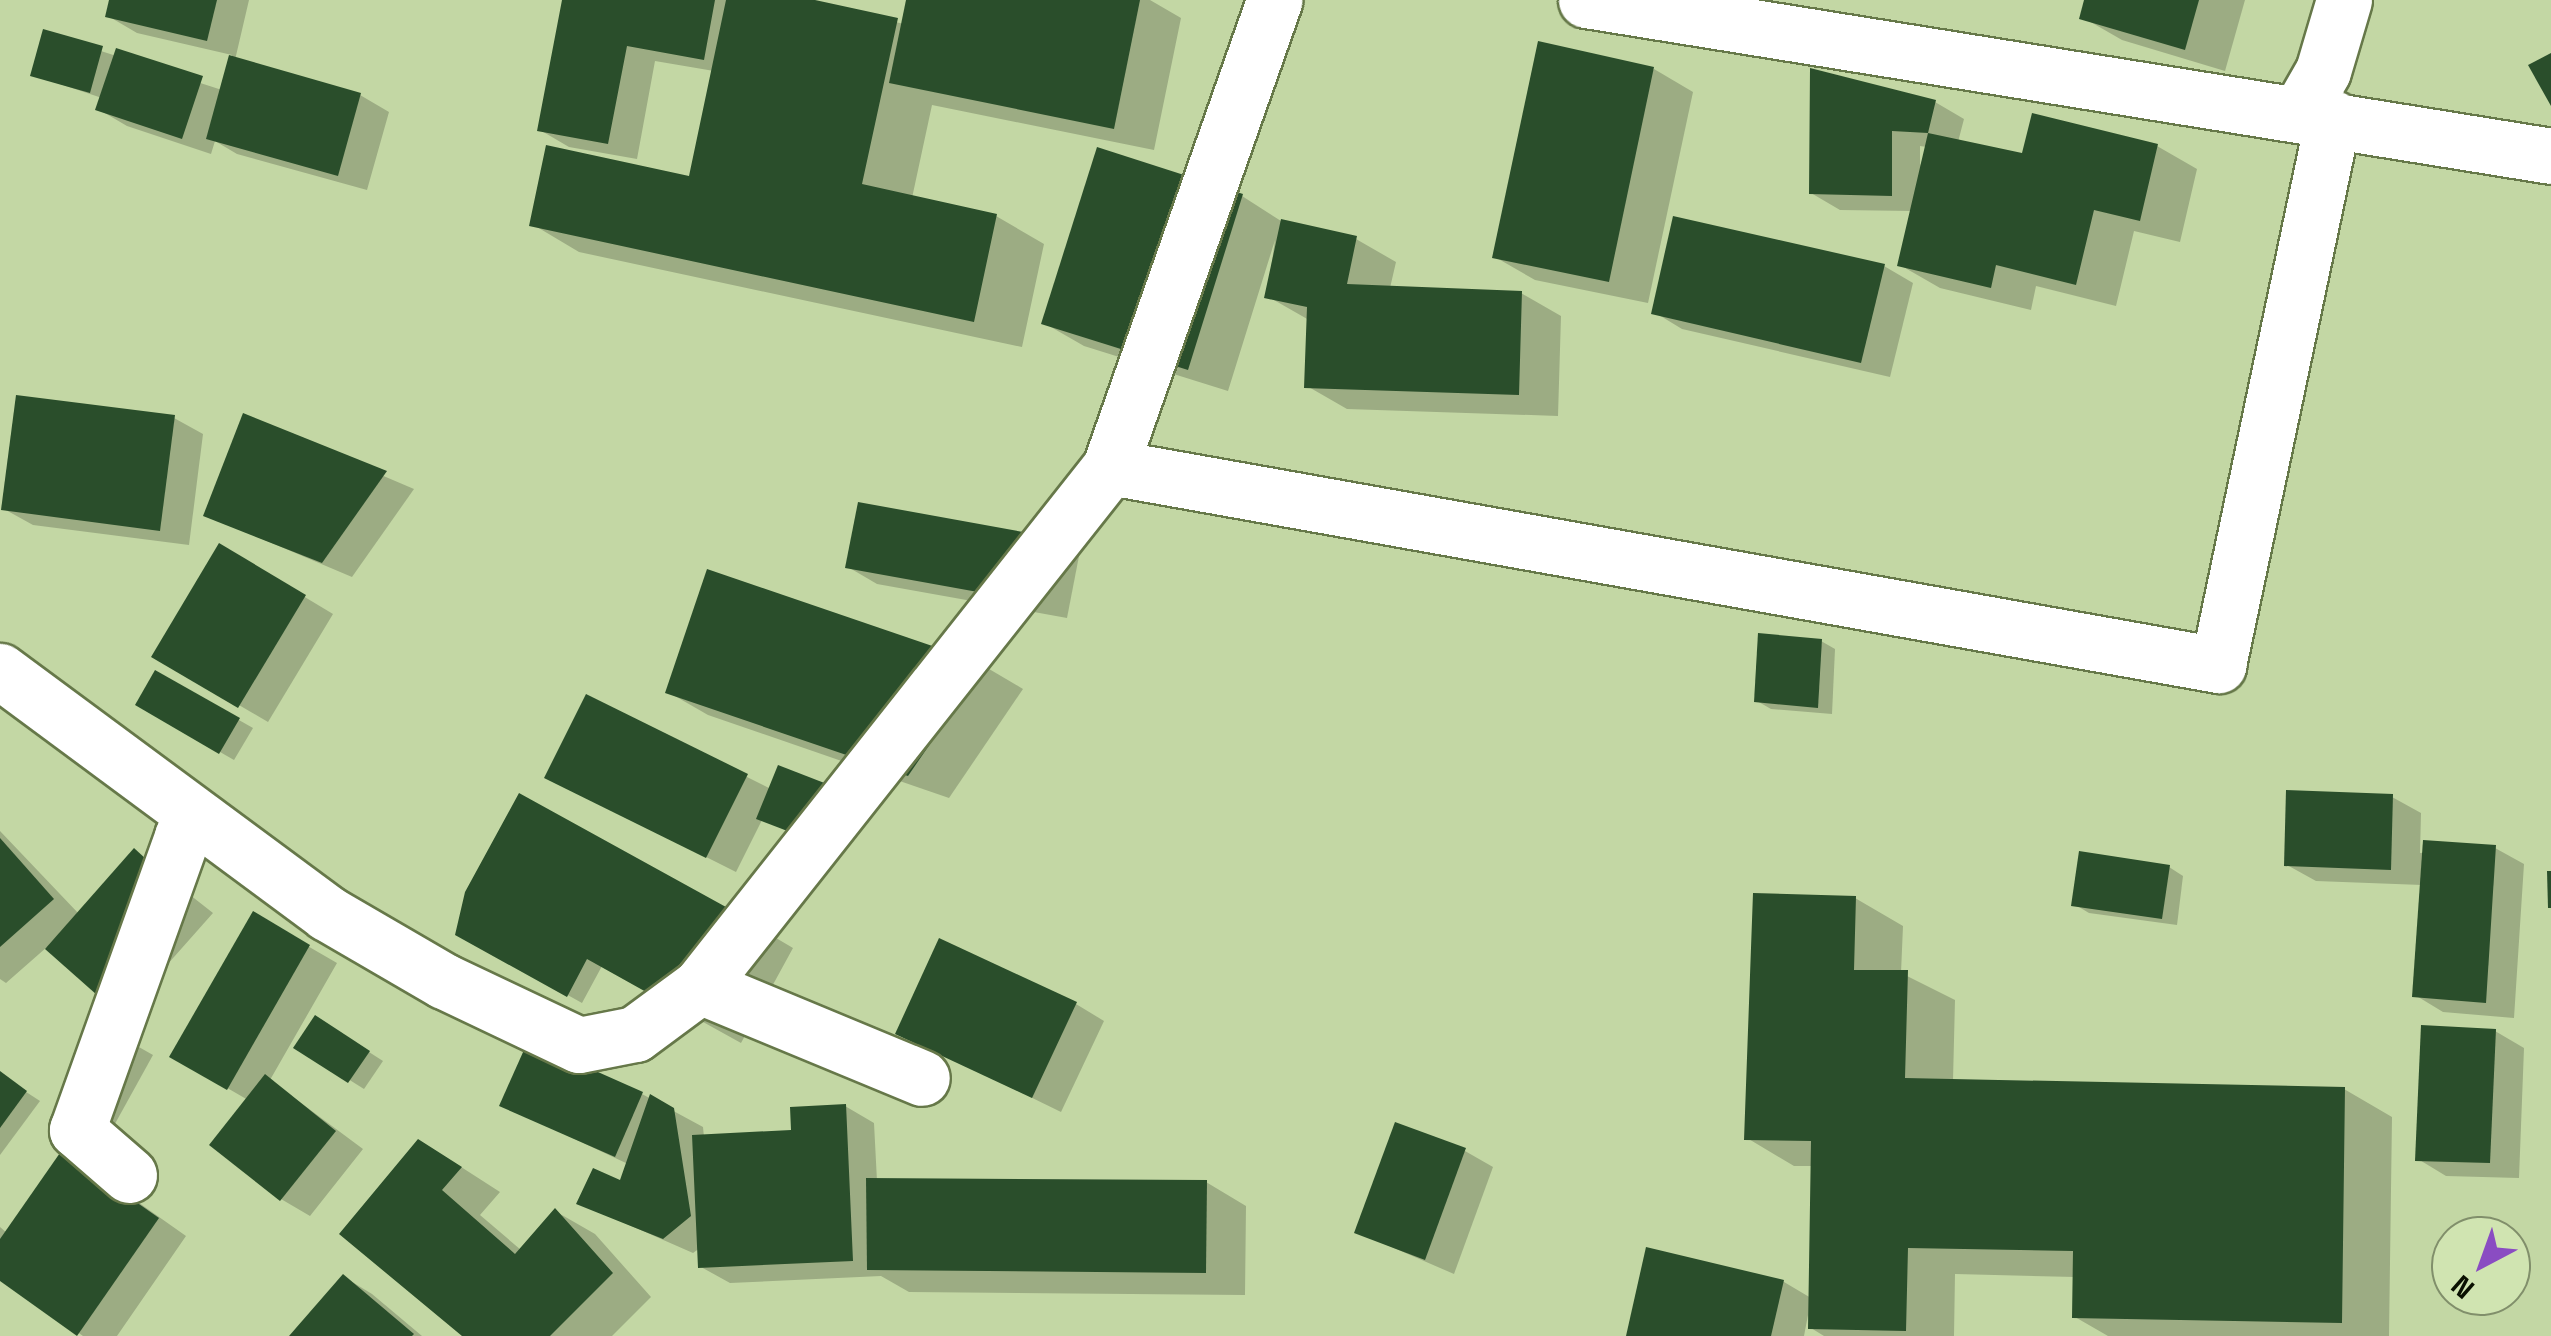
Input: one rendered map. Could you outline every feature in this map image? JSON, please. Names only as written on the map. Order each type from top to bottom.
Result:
[{"type":"street","points":[[8,689],[202,821],[328,913],[444,981],[579,1045],[635,1034],[700,986],[1110,467],[1274,0]]},
{"type":"street","points":[[1586,0],[1766,14],[2551,156]]},
{"type":"street","points":[[1110,467],[2218,665],[2323,71],[2344,0]]},
{"type":"street","points":[[128,1175],[76,1130],[182,836],[202,821]]},
{"type":"street","points":[[700,986],[922,1078]]},
{"type":"building","points":[[109,0],[217,0],[207,41],[105,17]]},
{"type":"building","points":[[562,0],[715,0],[704,60],[627,46],[608,144],[537,131]]},
{"type":"building","points":[[726,0],[815,0],[898,18],[862,184],[997,214],[974,322],[529,226],[546,145],[689,176]]},
{"type":"building","points":[[906,0],[1140,0],[1114,129],[889,83]]},
{"type":"building","points":[[2084,0],[2199,0],[2185,50],[2079,19]]},
{"type":"building","points":[[43,29],[103,46],[90,93],[30,76]]},
{"type":"building","points":[[1538,41],[1654,67],[1609,282],[1492,258]]},
{"type":"building","points":[[116,48],[203,76],[182,139],[95,110]]},
{"type":"building","points":[[2551,53],[2551,106],[2528,65]]},
{"type":"building","points":[[229,55],[361,93],[338,176],[206,139]]},
{"type":"building","points":[[1810,68],[1936,100],[1928,133],[1892,131],[1892,196],[1809,194]]},
{"type":"building","points":[[2032,113],[2158,144],[2140,221],[2094,210],[2076,285],[1996,265],[1991,288],[1897,266],[1928,133],[2022,153]]},
{"type":"building","points":[[1097,147],[1243,194],[1188,370],[1041,324]]},
{"type":"building","points":[[1673,216],[1885,264],[1861,363],[1651,314]]},
{"type":"building","points":[[1281,219],[1357,236],[1347,284],[1522,291],[1519,395],[1304,388],[1307,307],[1264,298]]},
{"type":"building","points":[[16,395],[175,415],[160,531],[1,510]]},
{"type":"building","points":[[243,413],[387,471],[322,563],[203,516]]},
{"type":"building","points":[[858,502],[1051,537],[1038,603],[845,568]]},
{"type":"building","points":[[219,543],[306,595],[238,708],[151,657]]},
{"type":"building","points":[[707,569],[985,664],[908,776],[665,693]]},
{"type":"building","points":[[1758,633],[1822,639],[1818,708],[1754,702]]},
{"type":"building","points":[[155,670],[240,718],[219,754],[135,705]]},
{"type":"building","points":[[586,694],[748,774],[706,858],[544,778]]},
{"type":"building","points":[[778,765],[845,791],[824,845],[756,819]]},
{"type":"building","points":[[2286,790],[2393,794],[2391,870],[2284,866]]},
{"type":"building","points":[[519,793],[755,923],[700,1022],[587,959],[567,997],[455,935],[465,892]]},
{"type":"building","points":[[0,838],[54,899],[0,947]]},
{"type":"building","points":[[2423,840],[2496,845],[2486,1003],[2412,997]]},
{"type":"building","points":[[134,848],[185,895],[97,995],[45,949]]},
{"type":"building","points":[[2079,851],[2170,865],[2162,919],[2071,906]]},
{"type":"building","points":[[2547,871],[2551,871],[2551,908],[2548,908]]},
{"type":"building","points":[[1753,893],[1856,896],[1854,970],[1908,970],[1905,1078],[2345,1087],[2342,1323],[2072,1318],[2073,1251],[1908,1248],[1906,1331],[1808,1329],[1811,1141],[1744,1140]]},
{"type":"building","points":[[253,911],[310,945],[227,1090],[169,1057]]},
{"type":"building","points":[[939,938],[1077,1002],[1032,1098],[895,1034]]},
{"type":"building","points":[[315,1015],[370,1051],[348,1083],[293,1048]]},
{"type":"building","points":[[2421,1025],[2496,1029],[2490,1163],[2415,1161]]},
{"type":"building","points":[[528,1041],[643,1092],[615,1157],[499,1106]]},
{"type":"building","points":[[0,1071],[27,1091],[0,1128]]},
{"type":"building","points":[[265,1074],[336,1131],[280,1201],[209,1145]]},
{"type":"building","points":[[650,1094],[674,1108],[691,1216],[663,1239],[576,1204],[593,1168],[620,1180]]},
{"type":"building","points":[[846,1104],[853,1261],[698,1268],[692,1135],[791,1130],[790,1107]]},
{"type":"building","points":[[1395,1122],[1466,1148],[1425,1260],[1354,1233]]},
{"type":"building","points":[[418,1139],[462,1167],[442,1190],[515,1254],[555,1208],[613,1273],[550,1336],[462,1336],[339,1234]]},
{"type":"building","points":[[62,1150],[159,1218],[77,1336],[0,1281],[0,1239]]},
{"type":"building","points":[[866,1178],[1207,1180],[1206,1273],[867,1270]]},
{"type":"building","points":[[1646,1247],[1784,1280],[1771,1336],[1626,1336]]},
{"type":"building","points":[[343,1274],[414,1334],[289,1336]]}]
